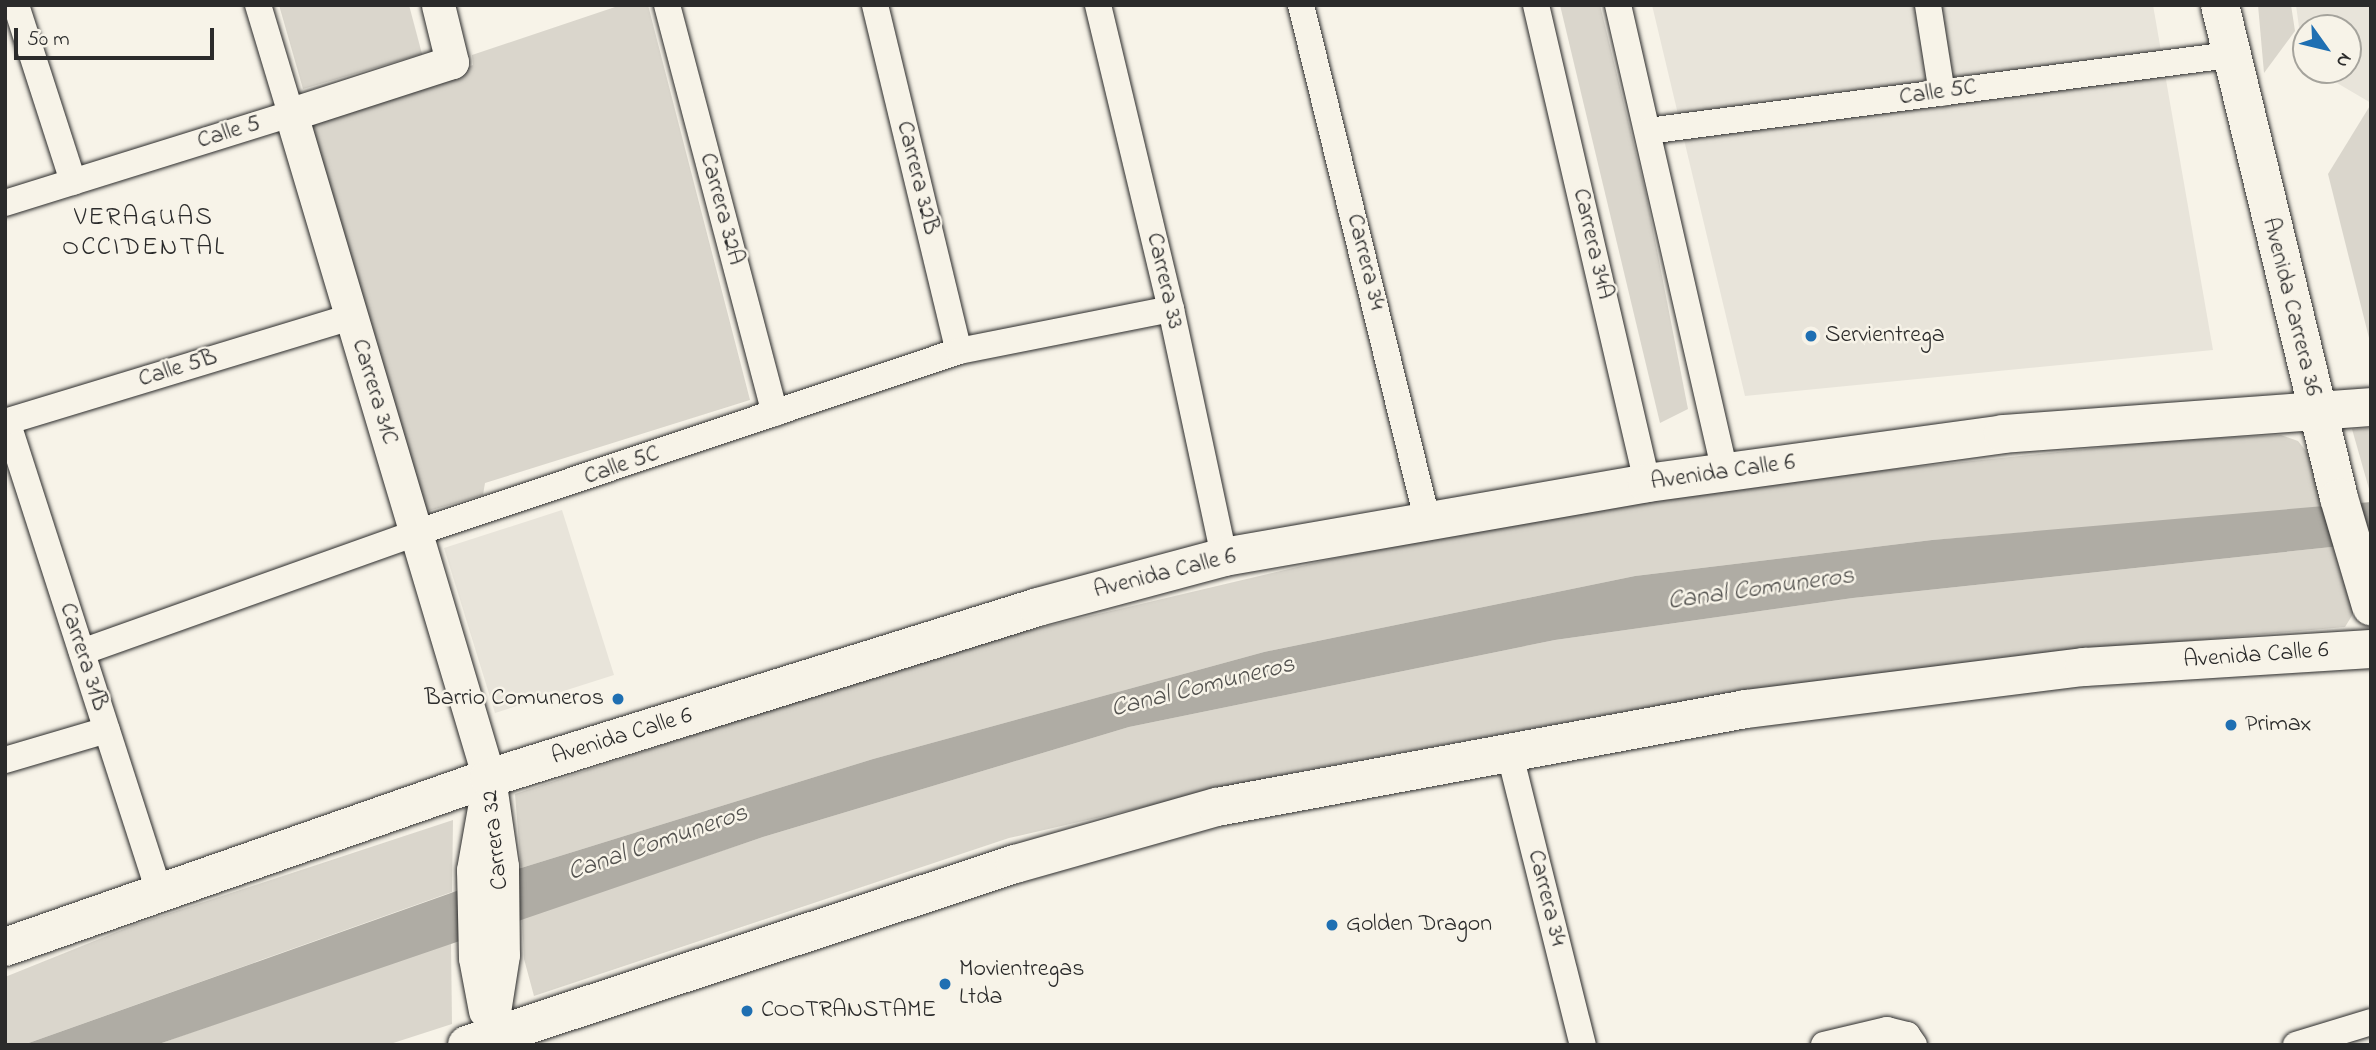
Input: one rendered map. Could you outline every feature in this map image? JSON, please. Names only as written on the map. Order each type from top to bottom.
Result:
[{"type":"main road","name":"Avenida Carrera 36","points":[[2220,5],[2229,55],[2339,498],[2371,606]]},
{"type":"main road","name":"Avenida Calle 6","points":[[5,947],[489,778],[1038,607],[1224,557],[1427,519],[1725,471],[2003,435],[2317,409],[2371,407]]},
{"type":"main road","name":"Avenida Calle 6","points":[[483,1042],[1073,845],[1217,807],[1746,709],[2084,667],[2371,649]]},
{"type":"street","points":[[16,5],[73,181]]},
{"type":"street","name":"Carrera 31C","points":[[258,5],[489,778]]},
{"type":"street","name":"Calle 5","points":[[5,202],[452,62],[438,5]]},
{"type":"street","name":"Carrera 32A","points":[[667,5],[775,413]]},
{"type":"street","name":"Carrera 32B","points":[[875,5],[959,351]]},
{"type":"street","name":"Carrera 33","points":[[1098,5],[1171,309],[1224,557]]},
{"type":"street","name":"Carrera 34","points":[[1301,5],[1427,519]]},
{"type":"street","name":"Carrera 34A","points":[[1536,5],[1647,483]]},
{"type":"street","points":[[1618,5],[1725,471]]},
{"type":"street","points":[[1928,5],[1942,93]]},
{"type":"street","name":"Calle 5C","points":[[1648,131],[2229,55]]},
{"type":"street","name":"Calle 5C","points":[[82,652],[416,533],[959,351],[1171,309]]},
{"type":"street","name":"Calle 5B","points":[[6,421],[351,317]]},
{"type":"street","name":"Carrera 31B","points":[[6,421],[159,892]]},
{"type":"street","points":[[5,760],[107,730]]},
{"type":"street","name":"Carrera 34","points":[[1509,751],[1583,1045]]},
{"type":"street","name":"Carrera 32","points":[[483,1042],[489,956],[489,778]]},
{"type":"street","points":[[1824,1045],[1887,1030],[1911,1040]]},
{"type":"street","points":[[2296,1045],[2368,1030]]},
{"type":"shaded area","points":[[279,5],[409,5],[422,54],[303,89]]},
{"type":"shaded area","points":[[621,5],[648,5],[750,400],[485,483],[483,495],[425,512],[306,121],[473,65],[472,55]]},
{"type":"shaded area","points":[[1560,5],[1600,5],[1646,194],[1688,409],[1660,423]]},
{"type":"shaded area","points":[[1652,5],[2153,5],[2213,350],[1745,396]]},
{"type":"shaded area","points":[[2258,5],[2291,5],[2292,35],[2264,73]]},
{"type":"shaded area","points":[[2296,5],[2371,5],[2371,103],[2339,84],[2362,84],[2362,14],[2297,14]]},
{"type":"shaded area","points":[[2371,104],[2371,346],[2328,174]]},
{"type":"shaded area","points":[[2371,428],[2371,496],[2352,429]]},
{"type":"shaded area","points":[[2281,435],[2298,441],[2313,460],[2328,508],[1932,540],[1635,576],[1264,652],[873,759],[521,868],[515,794],[959,647],[1331,559],[1508,523],[1745,485],[2161,441]]},
{"type":"shaded area","points":[[562,510],[614,675],[495,713],[444,548]]},
{"type":"shaded area","points":[[2341,546],[2354,599],[2353,614],[2345,627],[2004,657],[1643,708],[1300,771],[1009,838],[534,996],[524,959],[522,918],[763,837],[1129,727],[1555,640],[1853,598]]},
{"type":"shaded area","points":[[453,820],[452,892],[23,1045],[5,1045],[5,977],[134,925]]},
{"type":"shaded area","points":[[451,941],[452,1024],[387,1045],[156,1045]]},
{"type":"water","name":"Canal Comuneros","points":[[2371,502],[2371,551],[2341,546],[1853,598],[1555,640],[1129,727],[763,837],[156,1045],[23,1045],[521,868],[873,759],[1264,652],[1635,576],[1932,540]]},
{"type":"place","name":"Servientrega","points":[[1811,336]]},
{"type":"place","name":"Barrio Comuneros","points":[[618,699]]},
{"type":"place","name":"Primax","points":[[2231,725]]},
{"type":"place","name":"Golden Dragon","points":[[1332,925]]},
{"type":"place","name":"Movientregas Ltda","points":[[945,984]]},
{"type":"place","name":"COOTRANSTAME","points":[[747,1011]]},
{"type":"district","name":"VERAGUAS OCCIDENTAL","points":[[144,234]]}]
